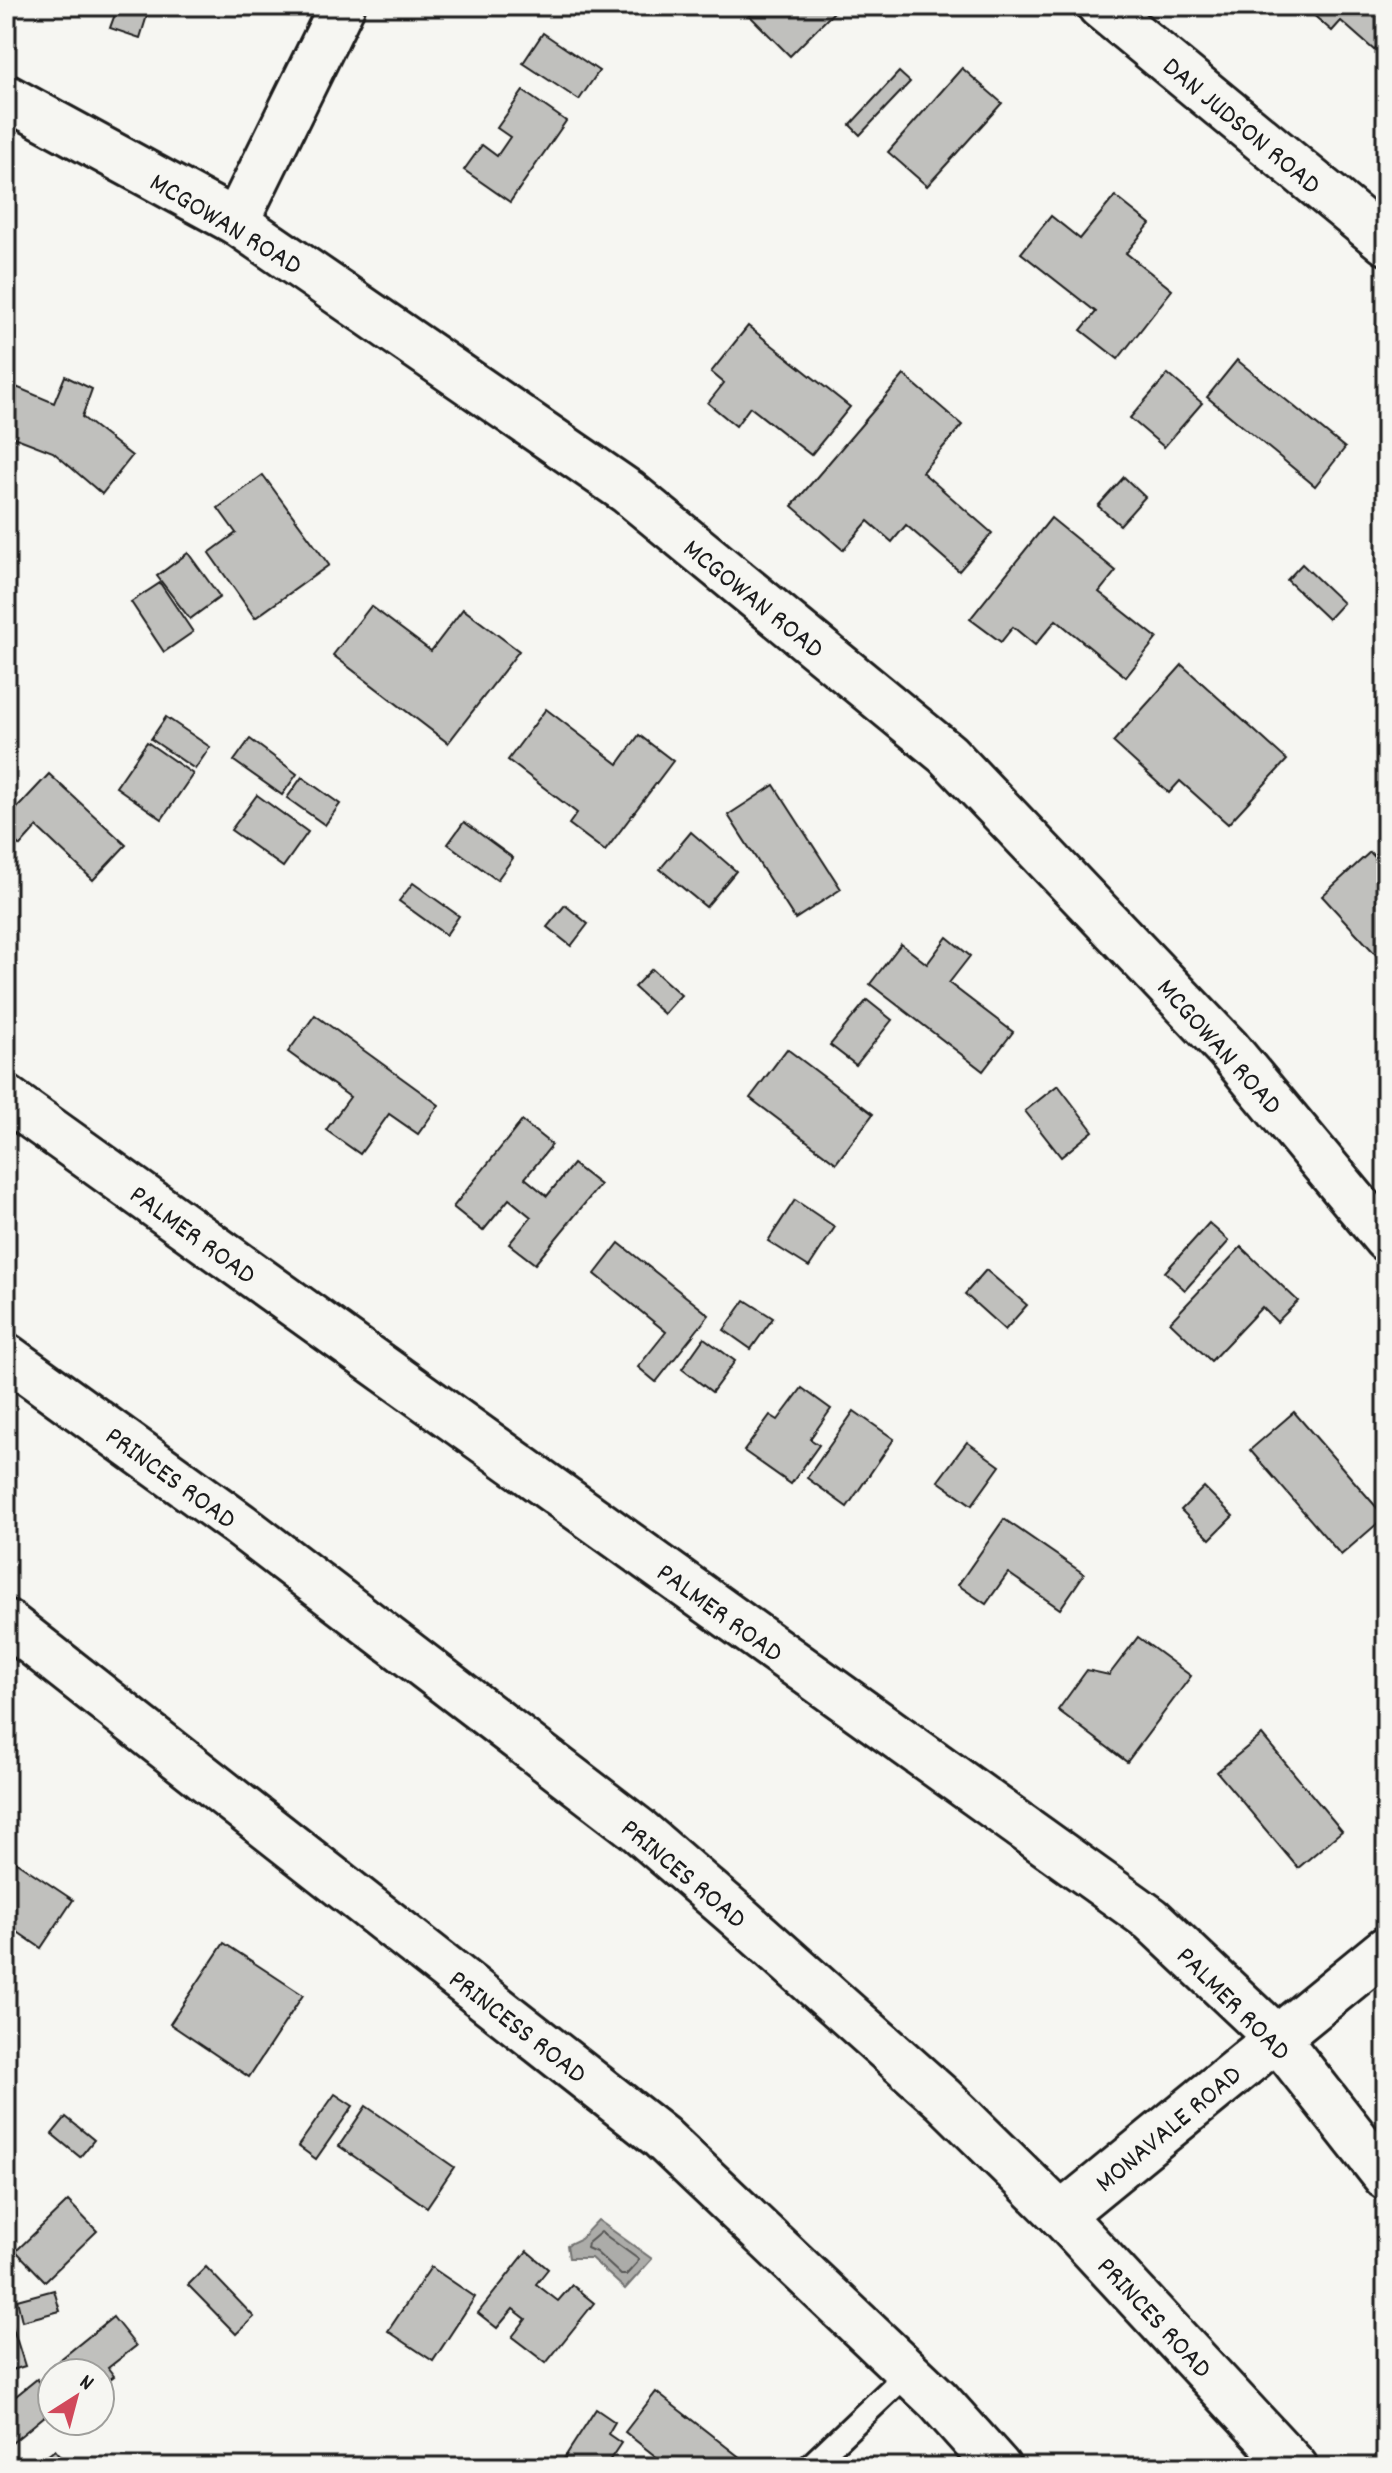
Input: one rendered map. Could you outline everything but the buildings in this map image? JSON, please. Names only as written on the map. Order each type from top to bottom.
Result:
[{"type":"street","points":[[236,222],[342,6]]},
{"type":"street","name":"DAN JUDSON ROAD","points":[[1100,6],[1386,242]]},
{"type":"street","name":"MCGOWAN ROAD","points":[[6,97],[236,222],[628,492],[947,754],[1228,1049],[1386,1239]]},
{"type":"street","name":"PALMER ROAD","points":[[6,1098],[1151,1919],[1276,2037],[1386,2177]]},
{"type":"street","name":"PRINCES ROAD","points":[[6,1356],[240,1525],[637,1829],[849,2012],[943,2099],[1061,2215],[1295,2467]]},
{"type":"street","name":"PRINCESS ROAD","points":[[6,1622],[661,2137],[938,2400],[998,2467]]},
{"type":"street","name":"MONAVALE ROAD","points":[[1061,2215],[1386,1949]]},
{"type":"lane","points":[[809,2467],[909,2372]]},
{"type":"water","points":[[598,2220],[652,2259],[625,2289],[591,2258],[569,2258],[567,2245],[580,2239]]}]
